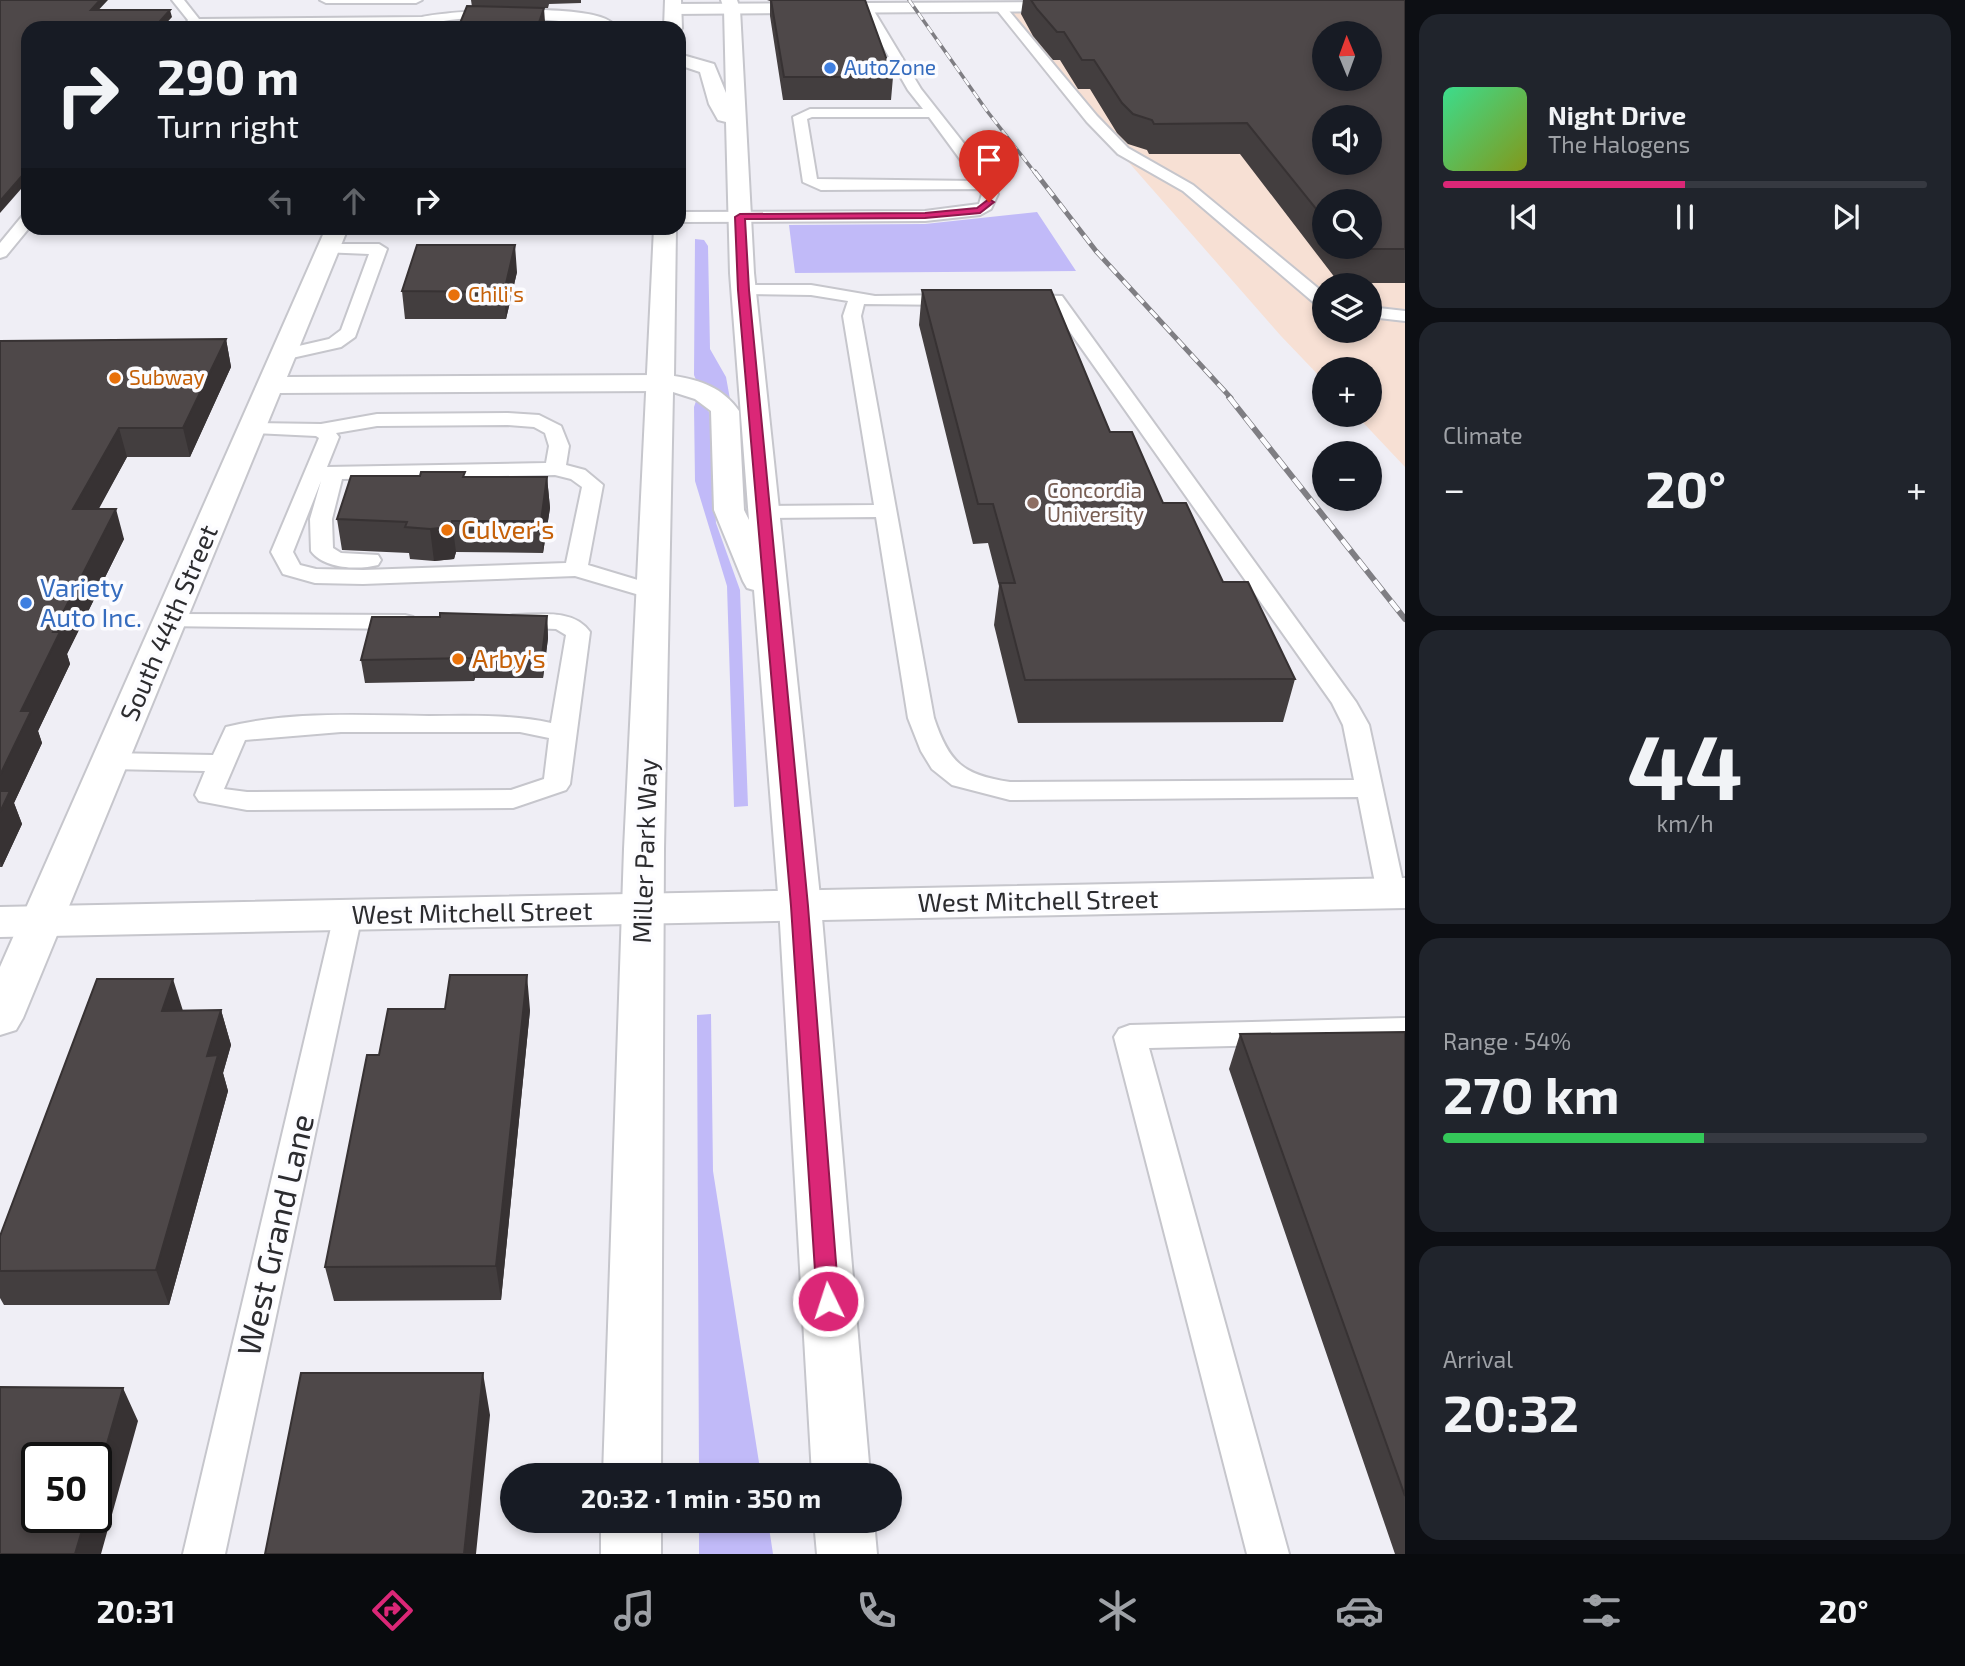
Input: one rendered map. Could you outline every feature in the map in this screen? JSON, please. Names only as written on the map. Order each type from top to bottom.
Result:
[{"type":"main road","points":[[731,4],[743,290],[800,906],[840,1463]]},
{"type":"main road","points":[[673,5],[867,8],[966,4],[1001,8],[1073,4],[1094,7]]},
{"type":"main road","points":[[686,62],[707,68],[711,74],[718,106],[737,136]]},
{"type":"main road","name":"Miller Park Way","points":[[632,1463],[643,909],[665,235]]},
{"type":"main road","name":"South 44th Street","points":[[0,1018],[333,238]]},
{"type":"main road","points":[[277,370],[660,383],[689,387],[714,400],[725,411],[729,510],[773,612]]},
{"type":"main road","name":"West Mitchell Street","points":[[0,922],[1398,893]]},
{"type":"main road","points":[[631,1533],[631,1554]]},
{"type":"main road","points":[[845,1533],[847,1554]]},
{"type":"lane","points":[[178,0],[190,14],[191,21]]},
{"type":"lane","points":[[326,0],[416,0]]},
{"type":"lane","points":[[479,0],[490,5],[580,5]]},
{"type":"lane","points":[[606,21],[608,5]]},
{"type":"lane","points":[[686,217],[895,216],[980,210],[989,202],[986,185],[979,172],[915,90],[867,8]]},
{"type":"lane","points":[[1001,8],[1092,119],[1124,151],[1188,188],[1312,292]]},
{"type":"lane","points":[[422,21],[442,17],[489,15],[563,16],[586,21]]},
{"type":"lane","points":[[932,113],[810,113],[800,117],[810,182],[821,186],[986,185]]},
{"type":"lane","points":[[885,186],[895,216]]},
{"type":"lane","points":[[0,253],[21,227]]},
{"type":"lane","points":[[277,370],[335,343],[349,333],[379,249],[333,238]]},
{"type":"lane","points":[[743,290],[811,290],[857,300],[972,300]]},
{"type":"lane","points":[[857,300],[852,316],[921,718],[928,743],[937,761],[958,778],[981,787],[1010,791],[1368,788]]},
{"type":"lane","points":[[1000,300],[1056,300],[1344,702],[1356,725],[1368,788],[1398,893]]},
{"type":"lane","points":[[1382,313],[1405,316]]},
{"type":"lane","points":[[252,427],[321,430],[377,420],[539,421],[554,430],[559,446],[555,469]]},
{"type":"lane","points":[[321,430],[329,437],[321,519],[322,551],[337,559],[465,562],[518,571]]},
{"type":"lane","points":[[325,472],[555,469],[578,474],[593,485],[576,569]]},
{"type":"lane","points":[[325,472],[282,552],[290,569],[315,576],[363,578],[576,569],[653,592]]},
{"type":"lane","points":[[764,512],[886,511]]},
{"type":"lane","points":[[170,621],[421,622]]},
{"type":"lane","points":[[491,622],[561,622],[578,632],[556,783],[513,799],[247,801],[208,795],[234,733],[270,728],[520,724],[562,733]]},
{"type":"lane","points":[[110,761],[222,763]]},
{"type":"lane","name":"West Grand Lane","points":[[204,1554],[348,915]]},
{"type":"lane","points":[[1268,1554],[1130,1037],[1405,1030]]},
{"type":"shaded area","points":[[1330,0],[1405,8],[1405,467],[1367,427],[1382,427],[1382,357],[1312,357],[1312,368],[997,12],[1338,8]]},
{"type":"shaded area","points":[[1037,212],[1076,271],[795,273],[789,225],[925,224]]},
{"type":"shaded area","points":[[695,239],[704,240],[708,246],[710,349],[726,377],[730,399],[726,400],[696,380],[694,375]]},
{"type":"shaded area","points":[[696,401],[707,407],[710,415],[716,523],[740,590],[748,806],[734,807],[727,586],[695,481]]},
{"type":"shaded area","points":[[711,1014],[713,1171],[759,1463],[699,1463],[697,1015]]},
{"type":"shaded area","points":[[699,1533],[770,1533],[773,1554],[699,1554]]},
{"type":"building","points":[[0,0],[100,0],[91,10],[170,10],[160,21],[21,21],[21,177],[0,201]]},
{"type":"building","points":[[771,0],[865,0],[893,77],[784,77]]},
{"type":"building","points":[[1031,0],[1405,0],[1405,249],[1382,249],[1382,189],[1312,189],[1312,204],[1247,123],[1154,124],[1152,120],[1133,114],[1122,103],[1094,60],[1082,60],[1064,32],[1057,32]]},
{"type":"building","points":[[467,6],[544,8],[539,21],[461,21]]},
{"type":"building","points":[[417,245],[515,245],[504,292],[402,291]]},
{"type":"building","points":[[922,290],[1051,290],[1110,432],[1132,432],[1163,503],[1186,503],[1223,582],[1248,582],[1295,679],[1025,680],[1000,583],[1015,583],[993,504],[978,504]]},
{"type":"building","points":[[226,339],[183,428],[119,428],[73,509],[116,509],[53,632],[60,632],[21,711],[31,711],[0,775],[0,341]]},
{"type":"building","points":[[421,472],[465,472],[463,477],[547,477],[541,521],[452,521],[451,527],[430,529],[405,527],[407,522],[337,519],[351,476],[420,476]]},
{"type":"building","points":[[440,613],[547,616],[542,655],[361,660],[372,617],[440,617]]},
{"type":"building","points":[[0,791],[10,791],[0,812]]},
{"type":"building","points":[[450,975],[527,975],[496,1266],[325,1267],[367,1055],[379,1055],[388,1009],[445,1009]]},
{"type":"building","points":[[97,979],[173,979],[162,1011],[221,1010],[207,1056],[218,1055],[156,1270],[0,1271],[0,1236]]},
{"type":"building","points":[[1405,1032],[1405,1496],[1240,1034]]},
{"type":"building","points":[[301,1373],[483,1373],[464,1554],[265,1554]]},
{"type":"building","points":[[0,1387],[123,1388],[107,1442],[21,1442],[21,1533],[81,1533],[75,1554],[0,1554]]},
{"type":"railway","points":[[909,0],[987,111],[1036,174]]},
{"type":"railway","points":[[1035,172],[1096,251],[1231,398]]},
{"type":"railway","points":[[1229,397],[1405,619]]},
{"type":"place","name":"AutoZone","points":[[830,68]]},
{"type":"place","name":"Chili's","points":[[454,295]]},
{"type":"place","name":"Subway","points":[[115,378]]},
{"type":"place","name":"Concordia University","points":[[1033,503]]},
{"type":"place","name":"Culver's","points":[[447,530]]},
{"type":"place","name":"Variety Auto Inc.","points":[[26,603]]},
{"type":"place","name":"Arby's","points":[[458,659]]},
{"type":"route","points":[[828,1301],[800,906],[743,290],[740,217],[925,216],[980,210],[989,202]]}]
